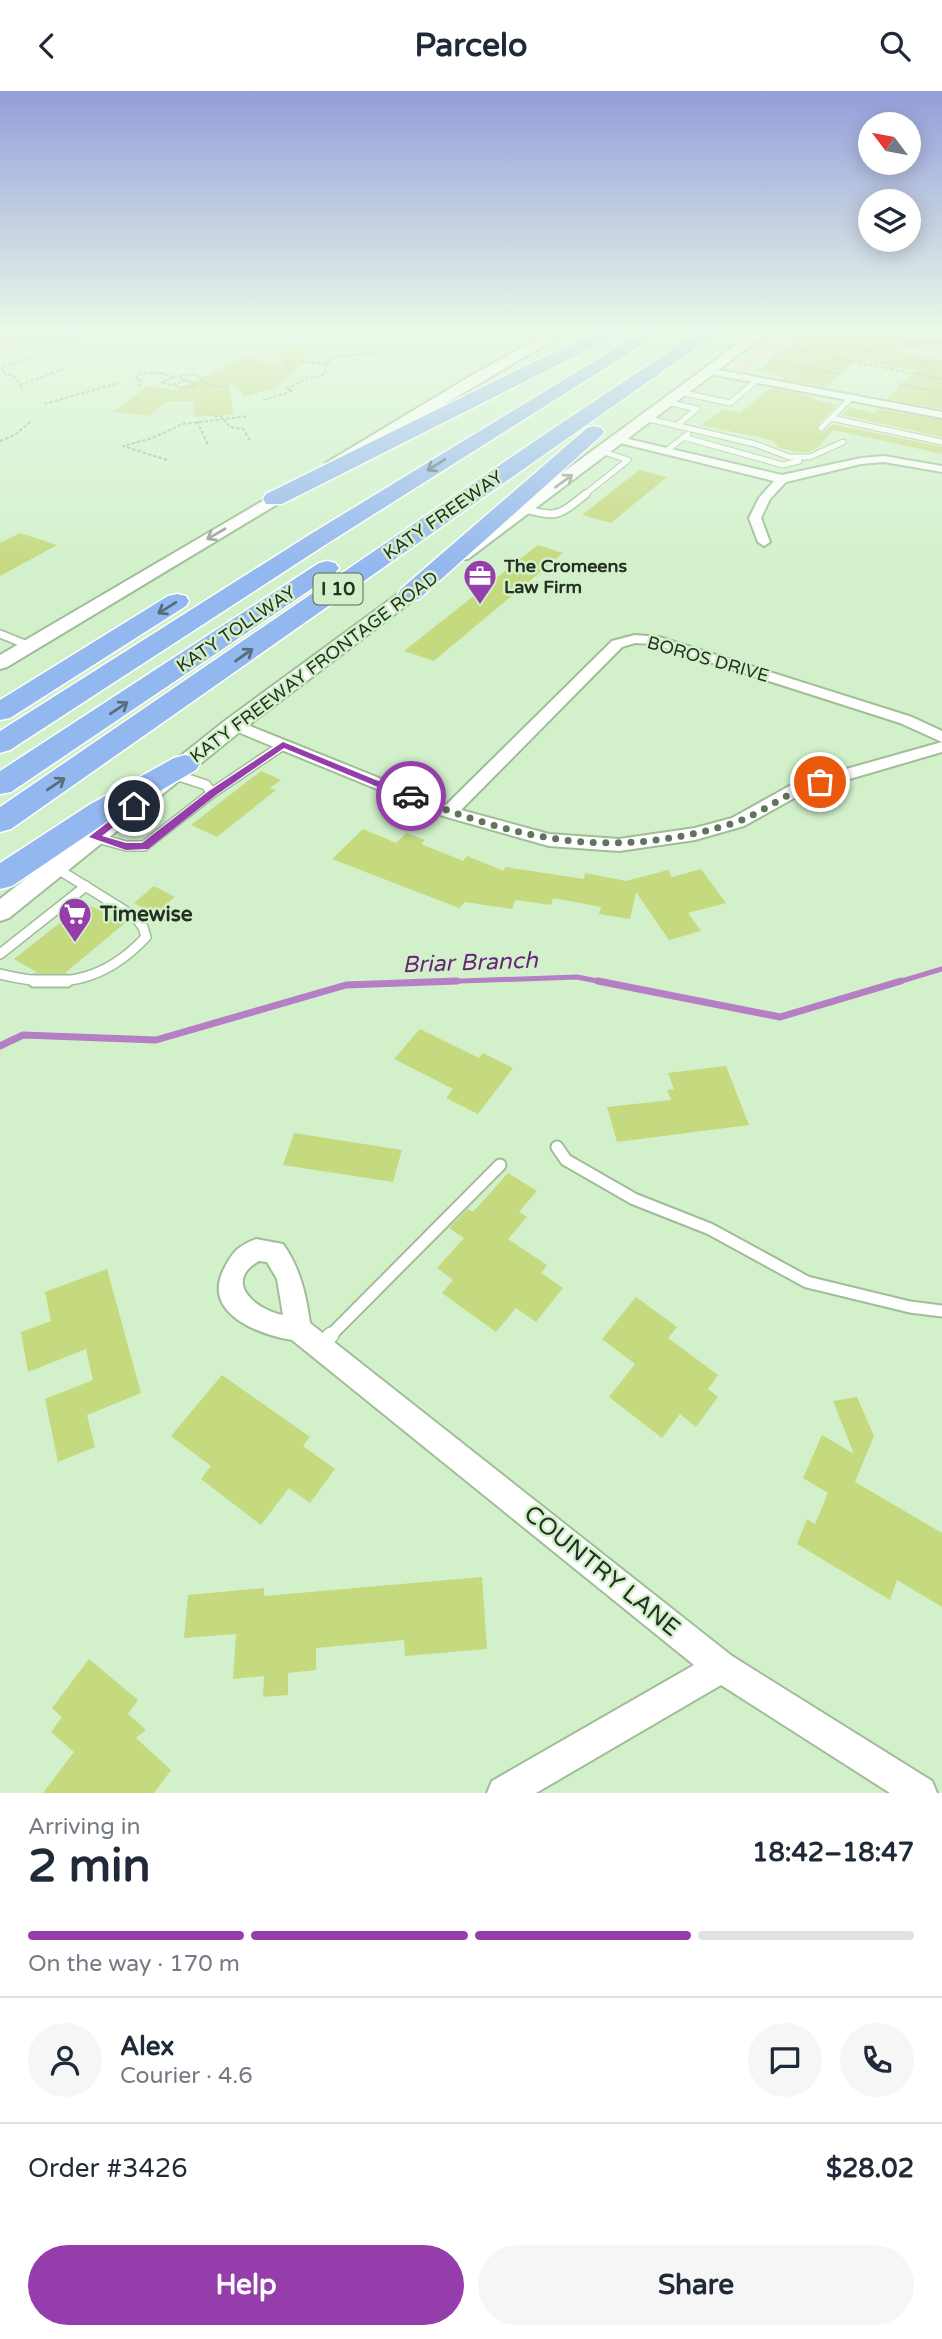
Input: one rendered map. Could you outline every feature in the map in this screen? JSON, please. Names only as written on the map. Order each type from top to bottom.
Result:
[{"type":"highway","points":[[274,499],[365,456],[455,408]]},
{"type":"highway","points":[[298,526],[491,408]]},
{"type":"highway","name":"KATY TOLLWAY","points":[[0,744],[317,540],[530,408]]},
{"type":"highway","points":[[468,471],[561,408]]},
{"type":"highway","name":"KATY FREEWAY","points":[[0,822],[598,408]]},
{"type":"highway","points":[[410,594],[622,408]]},
{"type":"highway","name":"KATY TOLLWAY","points":[[0,785],[344,557]]},
{"type":"highway","points":[[0,712],[194,591]]},
{"type":"highway","points":[[0,878],[100,812],[179,769]]},
{"type":"main road","points":[[0,663],[426,408]]},
{"type":"main road","name":"KATY FREEWAY FRONTAGE ROAD","points":[[0,912],[234,725],[664,408]]},
{"type":"street","points":[[907,408],[942,415]]},
{"type":"street","points":[[620,440],[782,478],[861,461],[884,459],[942,469]]},
{"type":"street","points":[[764,542],[755,518],[765,498],[782,478]]},
{"type":"street","name":"BOROS DRIVE","points":[[449,812],[617,644],[635,639],[654,640],[906,720],[942,737]]},
{"type":"street","points":[[234,725],[449,812],[549,840],[619,845],[695,834],[738,822],[799,788],[942,747]]},
{"type":"street","name":"COUNTRY LANE","points":[[309,1337],[721,1667],[920,1793]]},
{"type":"street","points":[[504,1793],[721,1667]]},
{"type":"lane","points":[[676,426],[696,408]]},
{"type":"lane","points":[[821,428],[841,408]]},
{"type":"lane","points":[[831,418],[942,442]]},
{"type":"lane","points":[[649,419],[755,444],[765,450],[803,460]]},
{"type":"lane","points":[[666,451],[694,430]]},
{"type":"lane","points":[[683,437],[783,465],[822,455],[843,442]]},
{"type":"lane","points":[[525,509],[548,516],[560,514],[628,460],[604,451]]},
{"type":"lane","points":[[0,634],[30,646]]},
{"type":"lane","points":[[94,837],[126,846],[144,846],[212,793],[283,745]]},
{"type":"lane","points":[[179,769],[205,785],[212,793]]},
{"type":"lane","points":[[0,974],[19,981],[62,984],[86,981],[110,969],[135,951],[146,937],[143,927],[135,917],[55,868]]},
{"type":"lane","points":[[0,954],[86,886]]},
{"type":"lane","points":[[557,1147],[566,1160],[634,1199],[709,1229],[807,1282],[910,1307],[942,1311]]},
{"type":"lane","points":[[309,1337],[500,1165]]},
{"type":"path","points":[[214,415],[221,416],[230,427],[243,429],[250,440]]},
{"type":"path","points":[[166,460],[122,446],[197,421],[249,416]]},
{"type":"path","points":[[197,421],[208,445]]},
{"type":"path","points":[[0,441],[15,435],[30,422]]},
{"type":"building","points":[[119,408],[159,408],[149,416],[114,412]]},
{"type":"building","points":[[194,408],[232,408],[233,414],[195,417]]},
{"type":"building","points":[[745,408],[834,408],[817,425],[819,433],[833,424],[942,447],[942,454],[834,430],[817,448],[809,452],[797,452],[780,448],[772,440],[701,425],[724,409],[740,413]]},
{"type":"building","points":[[848,408],[874,413],[878,409],[942,420],[942,437],[842,415]]},
{"type":"building","points":[[639,470],[667,477],[611,523],[582,515]]},
{"type":"building","points":[[20,533],[57,545],[0,576],[0,543]]},
{"type":"building","points":[[538,545],[563,553],[434,661],[404,651]]},
{"type":"building","points":[[261,771],[281,780],[270,788],[276,790],[217,837],[191,825]]},
{"type":"building","points":[[363,829],[396,843],[406,833],[425,840],[421,844],[463,861],[467,856],[504,871],[505,867],[584,879],[585,873],[626,881],[668,870],[672,877],[701,869],[726,903],[688,913],[701,931],[669,940],[636,892],[630,919],[599,914],[601,907],[553,898],[551,905],[515,900],[512,909],[465,902],[459,908],[332,859]]},
{"type":"building","points":[[154,886],[175,897],[154,914],[134,903]]},
{"type":"building","points":[[85,903],[125,923],[65,973],[38,973],[14,959]]},
{"type":"building","points":[[420,1029],[479,1058],[483,1053],[513,1068],[478,1114],[446,1098],[453,1089],[394,1059]]},
{"type":"building","points":[[726,1066],[749,1125],[617,1142],[607,1107],[671,1100],[667,1090],[674,1089],[668,1073]]},
{"type":"building","points":[[294,1133],[402,1150],[393,1182],[283,1165]]},
{"type":"building","points":[[508,1173],[537,1191],[519,1212],[527,1217],[508,1239],[547,1265],[541,1273],[563,1288],[536,1322],[516,1308],[496,1332],[442,1293],[453,1280],[437,1268],[464,1238],[449,1228],[468,1209],[473,1212]]},
{"type":"building","points":[[107,1269],[141,1393],[87,1415],[95,1447],[58,1462],[45,1399],[93,1380],[86,1349],[28,1372],[21,1332],[51,1321],[45,1292]]},
{"type":"building","points":[[636,1297],[677,1327],[668,1338],[718,1375],[708,1389],[718,1397],[696,1427],[680,1414],[662,1438],[609,1397],[635,1364],[602,1339]]},
{"type":"building","points":[[222,1375],[310,1437],[303,1446],[335,1469],[310,1503],[289,1488],[261,1525],[201,1479],[211,1466],[171,1436]]},
{"type":"building","points":[[857,1397],[874,1436],[855,1482],[942,1533],[942,1607],[897,1580],[890,1600],[797,1544],[807,1519],[815,1524],[828,1493],[803,1478],[822,1435],[854,1454],[833,1401]]},
{"type":"building","points":[[482,1577],[487,1649],[405,1656],[404,1640],[316,1648],[316,1670],[288,1673],[288,1695],[263,1697],[264,1676],[233,1679],[236,1634],[184,1638],[188,1595],[264,1588],[264,1596]]},
{"type":"building","points":[[89,1659],[138,1700],[128,1714],[146,1730],[136,1738],[171,1770],[154,1793],[43,1793],[74,1752],[51,1732],[62,1717],[52,1708]]},
{"type":"waterway","name":"Briar Branch","points":[[895,983],[942,969]]},
{"type":"waterway","name":"Briar Branch","points":[[406,983],[577,977],[607,983]]},
{"type":"waterway","name":"Briar Branch","points":[[0,1046],[23,1035],[156,1040],[346,985],[457,981]]},
{"type":"waterway","name":"Briar Branch","points":[[598,981],[780,1017],[901,981]]},
{"type":"way so far","points":[[411,796],[449,812],[549,840],[619,845],[695,834],[738,822],[799,788],[820,782]]},
{"type":"place","name":"The Cromeens Law Firm","points":[[480,606]]},
{"type":"place","name":"Timewise","points":[[75,944]]},
{"type":"route","points":[[134,806],[94,837],[135,848],[144,846],[212,793],[283,745],[411,796]]}]
